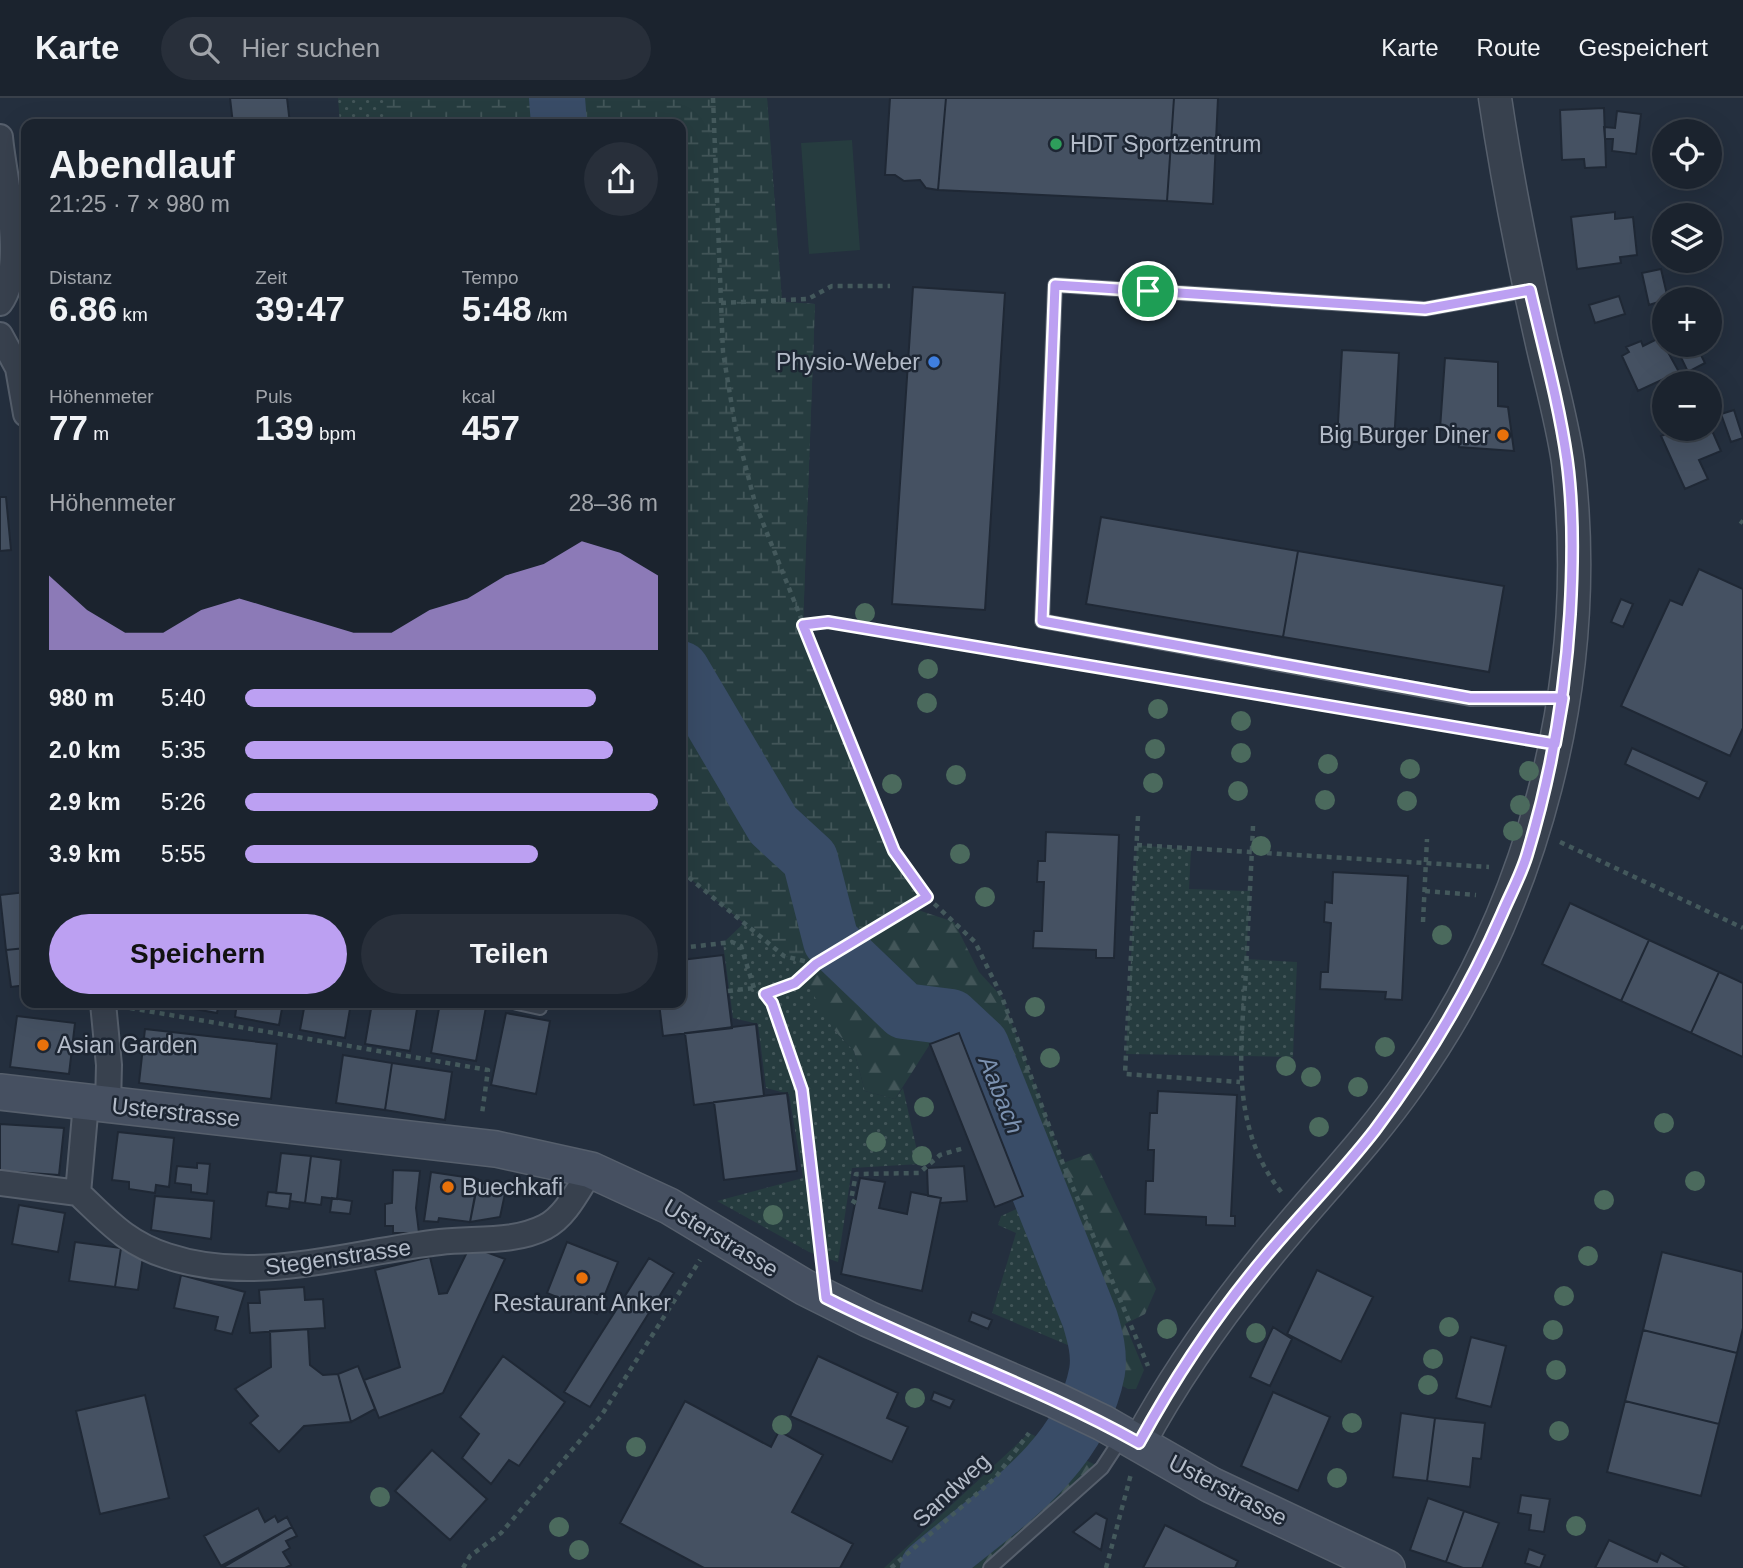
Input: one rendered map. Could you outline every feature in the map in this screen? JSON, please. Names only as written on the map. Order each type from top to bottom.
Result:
[{"type":"main road","name":"Usterstrasse","points":[[0,1092],[478,1147],[542,1157],[591,1170],[669,1206],[826,1298],[945,1354],[1055,1400],[1125,1443],[1387,1568]]},
{"type":"street","points":[[1125,1443],[1166,1394],[1205,1336],[1265,1257],[1373,1133],[1445,1030],[1475,975],[1524,863],[1555,744],[1563,698],[1573,568],[1572,502],[1567,457],[1530,290],[1495,98]]},
{"type":"street","points":[[0,137],[13,253],[11,278],[0,303]]},
{"type":"street","points":[[0,335],[18,368],[21,385]]},
{"type":"street","points":[[0,1182],[78,1193],[97,1104],[109,1065],[104,1008]]},
{"type":"street","name":"Stegenstrasse","points":[[78,1193],[131,1242],[168,1257],[205,1266],[250,1269],[291,1266],[440,1242],[521,1236],[545,1227],[561,1215],[591,1170]]},
{"type":"lane","points":[[1530,290],[1425,309],[1055,285],[1042,621],[1470,698],[1563,698]]},
{"type":"lane","points":[[990,1568],[1102,1468],[1125,1443]]},
{"type":"path","points":[[713,98],[723,352],[735,425],[755,503],[894,851],[927,897],[975,942],[1002,997],[1059,1153],[1149,1370],[1148,1377]]},
{"type":"path","points":[[721,303],[808,299],[832,286],[890,286]]},
{"type":"path","points":[[803,625],[828,622],[1555,744]]},
{"type":"path","points":[[1138,816],[1125,1074],[1240,1082]]},
{"type":"path","points":[[1253,826],[1240,1082],[1252,1142],[1272,1181],[1301,1217]]},
{"type":"path","points":[[1423,922],[1427,839]]},
{"type":"path","points":[[1137,845],[1426,864],[1524,863],[1547,866],[1558,841],[1743,928]]},
{"type":"path","points":[[686,875],[784,956],[816,964]]},
{"type":"path","points":[[1425,891],[1486,896]]},
{"type":"path","points":[[765,994],[795,983],[816,964],[927,897]]},
{"type":"path","points":[[686,947],[732,942],[741,946],[754,988]]},
{"type":"path","points":[[728,991],[754,988],[765,994],[772,1003],[802,1090],[826,1298]]},
{"type":"path","points":[[133,1008],[488,1070],[478,1147]]},
{"type":"path","points":[[856,1203],[851,1200],[856,1174],[919,1173],[940,1155],[964,1148]]},
{"type":"path","points":[[463,1568],[470,1556],[501,1533],[601,1416],[716,1234]]},
{"type":"path","name":"Sandweg","points":[[891,1568],[995,1478],[1029,1433]]},
{"type":"path","points":[[1106,1568],[1125,1443]]},
{"type":"green space","points":[[338,98],[767,98],[782,302],[815,304],[803,625],[893,851],[927,897],[816,964],[833,1029],[854,1051],[865,1091],[895,1099],[903,1088],[920,1164],[852,1168],[838,1262],[809,1252],[717,1201],[803,1178],[789,1094],[766,1088],[758,1024],[733,1018],[723,943],[744,923],[686,875],[686,119],[340,119]]},
{"type":"green space","points":[[386,98],[767,98],[782,302],[815,304],[803,625],[893,851],[927,897],[816,964],[784,956],[686,875],[686,119],[386,119]]},
{"type":"green space","points":[[852,140],[860,250],[809,254],[801,143]]},
{"type":"green space","points":[[1137,845],[1191,850],[1189,889],[1250,891],[1246,959],[1297,962],[1293,1057],[1126,1054]]},
{"type":"green space","points":[[909,907],[954,922],[979,972],[1002,997],[1063,1163],[1091,1153],[1156,1289],[1145,1314],[1125,1324],[1144,1370],[1136,1389],[1128,1389],[1071,1358],[1069,1288],[1023,1196],[959,1033],[930,1044],[895,1099],[865,1091],[854,1051],[833,1029],[809,987],[816,964]]},
{"type":"green space","points":[[1027,1204],[1069,1288],[1070,1346],[992,1313],[1016,1233],[998,1225],[1001,1216]]},
{"type":"green space","points":[[1029,1433],[1102,1468],[990,1568],[884,1568]]},
{"type":"building","points":[[230,98],[287,98],[289,119],[232,119]]},
{"type":"building","points":[[890,98],[946,98],[938,190],[926,188],[920,180],[904,181],[895,175],[885,175]]},
{"type":"building","name":"HDT Sportzentrum","points":[[946,98],[1174,98],[1167,201],[938,190]]},
{"type":"building","points":[[1174,98],[1218,98],[1213,204],[1167,201]]},
{"type":"building","points":[[1604,108],[1606,167],[1585,168],[1584,159],[1562,160],[1560,110]]},
{"type":"building","points":[[1617,111],[1641,114],[1636,154],[1612,151],[1613,139],[1605,139],[1604,127],[1615,128]]},
{"type":"building","points":[[1615,212],[1615,219],[1633,217],[1637,255],[1620,257],[1621,263],[1577,269],[1571,217]]},
{"type":"building","points":[[1652,271],[1662,273],[1665,287],[1652,287],[1652,304],[1649,305],[1642,273]]},
{"type":"building","points":[[913,287],[1005,293],[985,610],[892,604]]},
{"type":"building","points":[[1619,296],[1625,314],[1595,323],[1589,305]]},
{"type":"building","points":[[1641,341],[1643,346],[1652,342],[1652,357],[1671,357],[1678,371],[1652,371],[1652,385],[1638,391],[1622,356],[1629,352],[1626,347]]},
{"type":"building","points":[[1342,350],[1399,353],[1394,444],[1337,441]]},
{"type":"building","points":[[1681,357],[1702,357],[1705,363],[1688,371]]},
{"type":"building","points":[[1445,358],[1498,362],[1498,406],[1508,407],[1514,451],[1459,447],[1459,431],[1440,429]]},
{"type":"building","points":[[1734,410],[1743,438],[1731,442],[1722,414]]},
{"type":"building","points":[[1663,441],[1717,441],[1721,451],[1699,460],[1708,479],[1685,489]]},
{"type":"building","points":[[0,497],[6,497],[11,550],[0,551]]},
{"type":"building","points":[[1101,517],[1298,551],[1283,637],[1086,604]]},
{"type":"building","points":[[1298,551],[1504,586],[1489,672],[1283,637]]},
{"type":"building","points":[[1699,569],[1743,589],[1743,728],[1730,756],[1621,706],[1670,600],[1682,605]]},
{"type":"building","points":[[1621,599],[1633,604],[1623,627],[1611,622]]},
{"type":"building","points":[[1632,748],[1707,782],[1699,799],[1625,764]]},
{"type":"building","points":[[1046,832],[1119,835],[1114,958],[1096,958],[1096,950],[1033,948],[1034,931],[1042,931],[1044,882],[1037,882],[1038,861],[1045,861]]},
{"type":"building","points":[[1333,872],[1408,876],[1402,1000],[1385,999],[1386,992],[1320,989],[1321,972],[1328,972],[1331,923],[1324,922],[1325,902],[1332,903]]},
{"type":"building","points":[[21,893],[21,948],[6,950],[0,895]]},
{"type":"building","points":[[1570,903],[1649,940],[1621,1001],[1542,964]]},
{"type":"building","points":[[1649,940],[1719,972],[1691,1033],[1621,1001]]},
{"type":"building","points":[[21,948],[21,986],[11,987],[6,950]]},
{"type":"building","points":[[723,955],[732,1028],[663,1036],[660,1008],[686,1008],[686,959]]},
{"type":"building","points":[[1719,972],[1743,983],[1743,1057],[1691,1033]]},
{"type":"building","points":[[189,1008],[218,1008],[217,1013]]},
{"type":"building","points":[[236,1008],[282,1008],[279,1025],[235,1017]]},
{"type":"building","points":[[304,1008],[350,1008],[345,1038],[300,1030]]},
{"type":"building","points":[[371,1008],[417,1008],[410,1051],[365,1044]]},
{"type":"building","points":[[439,1008],[486,1008],[476,1061],[431,1053]]},
{"type":"building","points":[[506,1013],[550,1021],[536,1094],[491,1085]]},
{"type":"building","name":"Asian Garden","points":[[17,1016],[75,1023],[69,1074],[10,1067]]},
{"type":"building","points":[[756,1024],[764,1096],[694,1105],[685,1033]]},
{"type":"building","points":[[145,1029],[277,1044],[271,1099],[139,1083]]},
{"type":"building","points":[[959,1033],[1023,1196],[995,1207],[930,1044]]},
{"type":"building","points":[[343,1055],[392,1063],[385,1110],[336,1103]]},
{"type":"building","points":[[392,1063],[452,1072],[445,1120],[385,1110]]},
{"type":"building","points":[[1158,1091],[1237,1095],[1231,1216],[1235,1216],[1235,1226],[1206,1225],[1206,1217],[1145,1214],[1146,1181],[1153,1181],[1154,1150],[1148,1150],[1150,1113],[1157,1113]]},
{"type":"building","points":[[787,1093],[797,1171],[724,1180],[714,1102]]},
{"type":"building","points":[[0,1124],[64,1128],[59,1175],[0,1171]]},
{"type":"building","points":[[118,1132],[174,1138],[169,1187],[156,1185],[155,1193],[129,1189],[129,1182],[112,1180]]},
{"type":"building","points":[[281,1153],[311,1156],[305,1203],[290,1201],[291,1194],[276,1193]]},
{"type":"building","points":[[311,1156],[341,1160],[337,1199],[322,1197],[321,1205],[305,1203]]},
{"type":"building","points":[[197,1163],[210,1164],[207,1194],[191,1192],[191,1185],[175,1183],[177,1166],[197,1168]]},
{"type":"building","points":[[964,1166],[967,1201],[940,1203],[941,1198],[928,1196],[927,1168]]},
{"type":"building","points":[[393,1170],[420,1171],[416,1208],[419,1233],[393,1233],[393,1226],[385,1226],[385,1204],[392,1203]]},
{"type":"building","points":[[431,1172],[478,1179],[470,1222],[439,1218],[438,1222],[424,1221]]},
{"type":"building","points":[[860,1178],[885,1182],[879,1208],[907,1214],[911,1192],[941,1198],[922,1291],[841,1274]]},
{"type":"building","points":[[478,1182],[506,1189],[500,1217],[470,1222]]},
{"type":"building","points":[[268,1192],[291,1194],[289,1209],[266,1206]]},
{"type":"building","points":[[155,1196],[214,1201],[211,1239],[151,1230]]},
{"type":"building","points":[[332,1198],[352,1201],[350,1214],[330,1212]]},
{"type":"building","points":[[19,1205],[65,1213],[58,1252],[12,1244]]},
{"type":"building","points":[[75,1242],[121,1248],[115,1287],[69,1281]]},
{"type":"building","name":"Restaurant Anker","points":[[567,1242],[618,1262],[597,1314],[547,1293]]},
{"type":"building","points":[[470,1246],[505,1259],[443,1393],[379,1418],[364,1380],[400,1367],[375,1270],[430,1257],[439,1294],[447,1293]]},
{"type":"building","points":[[121,1248],[143,1257],[138,1290],[115,1287]]},
{"type":"building","points":[[1662,1252],[1743,1272],[1743,1328],[1737,1353],[1643,1330]]},
{"type":"building","points":[[649,1258],[674,1273],[590,1407],[564,1392]]},
{"type":"building","points":[[1317,1270],[1373,1297],[1341,1362],[1287,1334]]},
{"type":"building","points":[[181,1275],[245,1292],[232,1334],[215,1330],[218,1317],[174,1308]]},
{"type":"building","points":[[304,1287],[305,1300],[323,1299],[325,1328],[250,1333],[248,1303],[260,1303],[259,1290]]},
{"type":"building","points":[[972,1312],[992,1320],[988,1329],[969,1321]]},
{"type":"building","points":[[1273,1327],[1292,1339],[1270,1386],[1250,1377]]},
{"type":"building","points":[[308,1329],[310,1365],[323,1375],[338,1374],[351,1422],[304,1426],[279,1452],[250,1423],[258,1416],[235,1389],[271,1367],[270,1331]]},
{"type":"building","points":[[1643,1330],[1737,1353],[1719,1424],[1625,1401]]},
{"type":"building","points":[[1471,1337],[1506,1346],[1491,1407],[1456,1398]]},
{"type":"building","points":[[503,1356],[565,1402],[519,1466],[509,1460],[491,1484],[462,1458],[479,1434],[460,1417]]},
{"type":"building","points":[[818,1356],[898,1393],[887,1418],[908,1427],[892,1462],[790,1416]]},
{"type":"building","points":[[358,1366],[375,1409],[351,1422],[338,1374]]},
{"type":"building","points":[[934,1392],[954,1400],[950,1408],[931,1400]]},
{"type":"building","points":[[1273,1392],[1330,1417],[1298,1491],[1241,1466]]},
{"type":"building","points":[[145,1395],[169,1498],[100,1514],[76,1411]]},
{"type":"building","points":[[685,1401],[771,1447],[779,1431],[823,1455],[792,1512],[853,1544],[840,1568],[704,1568],[620,1523]]},
{"type":"building","points":[[1625,1401],[1719,1424],[1701,1496],[1607,1472]]},
{"type":"building","points":[[1401,1413],[1435,1418],[1427,1481],[1393,1477]]},
{"type":"building","points":[[1435,1418],[1485,1423],[1481,1459],[1473,1458],[1470,1487],[1427,1481]]},
{"type":"building","points":[[432,1450],[487,1499],[450,1540],[395,1491]]},
{"type":"building","points":[[1521,1495],[1550,1499],[1544,1532],[1529,1530],[1531,1515],[1518,1513]]},
{"type":"building","points":[[1428,1498],[1464,1511],[1446,1562],[1410,1550]]},
{"type":"building","points":[[258,1508],[265,1522],[275,1516],[278,1522],[287,1517],[292,1527],[221,1566],[204,1536]]},
{"type":"building","points":[[1464,1511],[1499,1523],[1482,1568],[1463,1568],[1446,1562]]},
{"type":"building","points":[[1096,1513],[1107,1519],[1101,1550],[1073,1532]]},
{"type":"building","points":[[1165,1525],[1238,1561],[1235,1568],[1143,1568]]},
{"type":"building","points":[[292,1527],[297,1536],[286,1541],[290,1548],[283,1552],[291,1565],[285,1568],[222,1568]]},
{"type":"building","points":[[1609,1540],[1657,1562],[1661,1553],[1688,1568],[1595,1568]]},
{"type":"building","points":[[1529,1549],[1545,1555],[1540,1568],[1525,1563]]},
{"type":"waterway","name":"Aabach","points":[[557,98],[559,119]]},
{"type":"waterway","name":"Aabach","points":[[686,677],[773,825],[810,859],[831,941],[904,1011],[951,1017],[981,1045],[1092,1325],[1097,1352],[1097,1372],[1087,1404],[1072,1433],[1053,1459],[1030,1483],[928,1568]]},
{"type":"place","name":"HDT Sportzentrum","points":[[1056,144]]},
{"type":"place","name":"Physio-Weber","points":[[934,362]]},
{"type":"place","name":"Big Burger Diner","points":[[1503,435]]},
{"type":"place","name":"Asian Garden","points":[[43,1045]]},
{"type":"place","name":"Buechkafi","points":[[448,1187]]},
{"type":"place","name":"Restaurant Anker","points":[[582,1278]]},
{"type":"route","points":[[1148,291],[1055,285],[1042,621],[1470,698],[1563,698],[1555,744],[828,622],[803,625],[894,851],[927,897],[816,964],[795,983],[765,994],[772,1003],[802,1090],[826,1298],[945,1354],[1055,1400],[1139,1443],[1166,1394],[1205,1336],[1265,1257],[1373,1133],[1411,1081],[1445,1030],[1475,975],[1527,857],[1555,744],[1563,698],[1567,672],[1573,568],[1572,502],[1567,457],[1530,290],[1425,309],[1148,291]]}]
